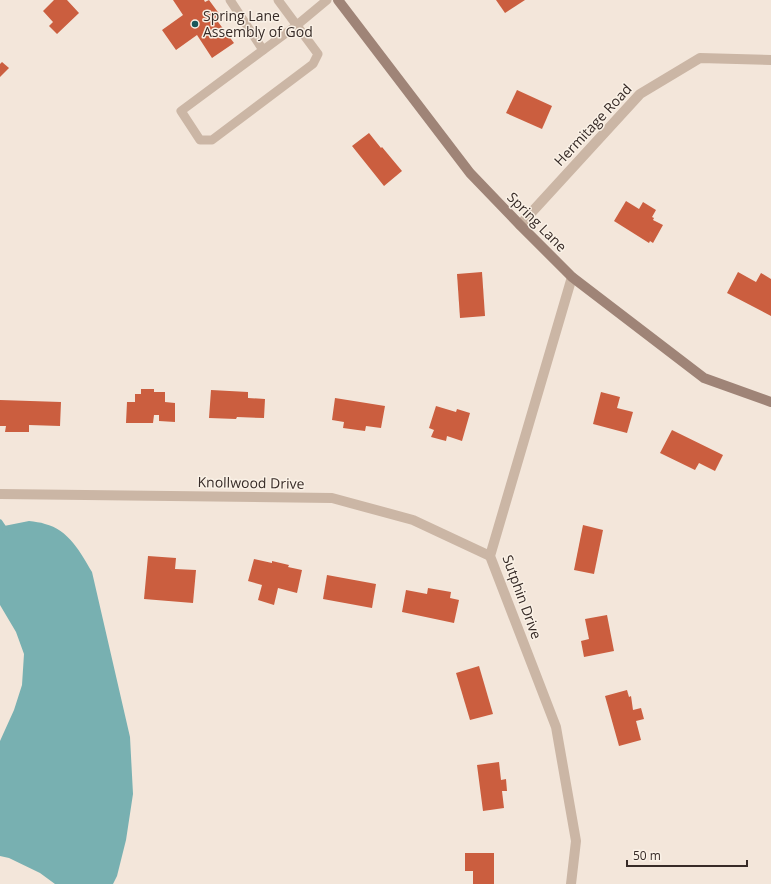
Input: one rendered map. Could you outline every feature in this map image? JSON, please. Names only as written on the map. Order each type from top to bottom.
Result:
[{"type":"street","name":"Spring Lane","points":[[338,0],[470,174],[572,277],[704,378],[771,402]]},
{"type":"street","name":"Hermitage Road","points":[[520,225],[640,94],[700,58],[771,60]]},
{"type":"street","name":"Sutphin Drive","points":[[571,884],[576,841],[556,727],[490,556],[572,277]]},
{"type":"street","name":"Knollwood Drive","points":[[0,494],[332,498],[413,520],[490,556]]},
{"type":"lane","points":[[230,0],[264,50]]},
{"type":"lane","points":[[278,0],[297,25],[318,54],[313,64],[212,140],[200,140],[181,111],[297,25],[327,0]]},
{"type":"water","points":[[29,521],[43,523],[53,527],[67,536],[92,572],[130,737],[133,794],[126,840],[117,876],[113,884],[55,884],[40,873],[9,858],[0,856],[0,741],[14,710],[22,685],[24,654],[16,632],[0,605],[0,525],[4,526]]},
{"type":"building","points":[[54,0],[67,0],[79,13],[57,34],[49,26],[53,22],[43,11]]},
{"type":"building","name":"Spring Lane Assembly of God","points":[[173,0],[204,0],[205,2],[209,0],[220,15],[215,18],[234,43],[212,58],[197,35],[176,50],[162,30],[183,15]]},
{"type":"building","points":[[496,0],[525,0],[505,13]]},
{"type":"building","points":[[2,62],[9,68],[0,77],[0,64]]},
{"type":"building","points":[[517,90],[552,106],[542,129],[506,113]]},
{"type":"building","points":[[369,133],[402,171],[384,186],[352,146]]},
{"type":"building","points":[[626,201],[639,209],[643,202],[656,210],[652,217],[654,218],[653,220],[663,225],[653,243],[650,241],[649,243],[614,221]]},
{"type":"building","points":[[482,272],[485,316],[460,318],[457,274]]},
{"type":"building","points":[[738,272],[756,282],[761,273],[771,279],[771,316],[727,293]]},
{"type":"building","points":[[141,389],[154,389],[154,392],[165,392],[165,402],[175,403],[175,422],[159,421],[159,415],[154,415],[153,423],[126,423],[127,402],[135,402],[135,394],[141,394]]},
{"type":"building","points":[[211,390],[248,392],[248,398],[265,399],[264,418],[209,418]]},
{"type":"building","points":[[601,392],[620,397],[617,408],[633,412],[627,433],[593,424]]},
{"type":"building","points":[[335,398],[385,406],[381,428],[366,426],[365,431],[343,428],[344,422],[332,420]]},
{"type":"building","points":[[0,400],[61,402],[60,426],[29,425],[29,432],[5,432],[6,426],[0,426]]},
{"type":"building","points":[[436,406],[456,412],[457,409],[470,413],[462,441],[447,436],[446,441],[431,437],[434,430],[429,428]]},
{"type":"building","points":[[672,430],[723,455],[715,471],[699,463],[695,470],[660,453]]},
{"type":"building","points":[[583,525],[603,530],[594,574],[574,570]]},
{"type":"building","points":[[148,556],[176,558],[175,569],[196,570],[193,603],[144,599]]},
{"type":"building","points":[[254,559],[272,563],[272,561],[302,570],[297,593],[278,588],[274,605],[258,600],[262,585],[248,581]]},
{"type":"building","points":[[327,575],[376,584],[372,608],[323,599]]},
{"type":"building","points":[[428,588],[451,592],[450,598],[459,600],[454,623],[402,612],[406,590],[427,594]]},
{"type":"building","points":[[607,615],[614,651],[584,657],[581,641],[589,639],[585,619]]},
{"type":"building","points":[[479,666],[493,714],[470,720],[456,673]]},
{"type":"building","points":[[627,690],[629,697],[631,696],[633,710],[641,708],[644,719],[636,721],[641,740],[619,746],[605,696]]},
{"type":"building","points":[[499,762],[501,780],[506,779],[507,791],[502,791],[504,808],[483,811],[477,765]]},
{"type":"building","points":[[465,853],[494,853],[494,884],[473,884],[473,871],[465,871]]},
{"type":"waterway","points":[[0,522],[6,531]]},
{"type":"place","name":"Spring Lane Assembly of God","points":[[195,24]]}]
